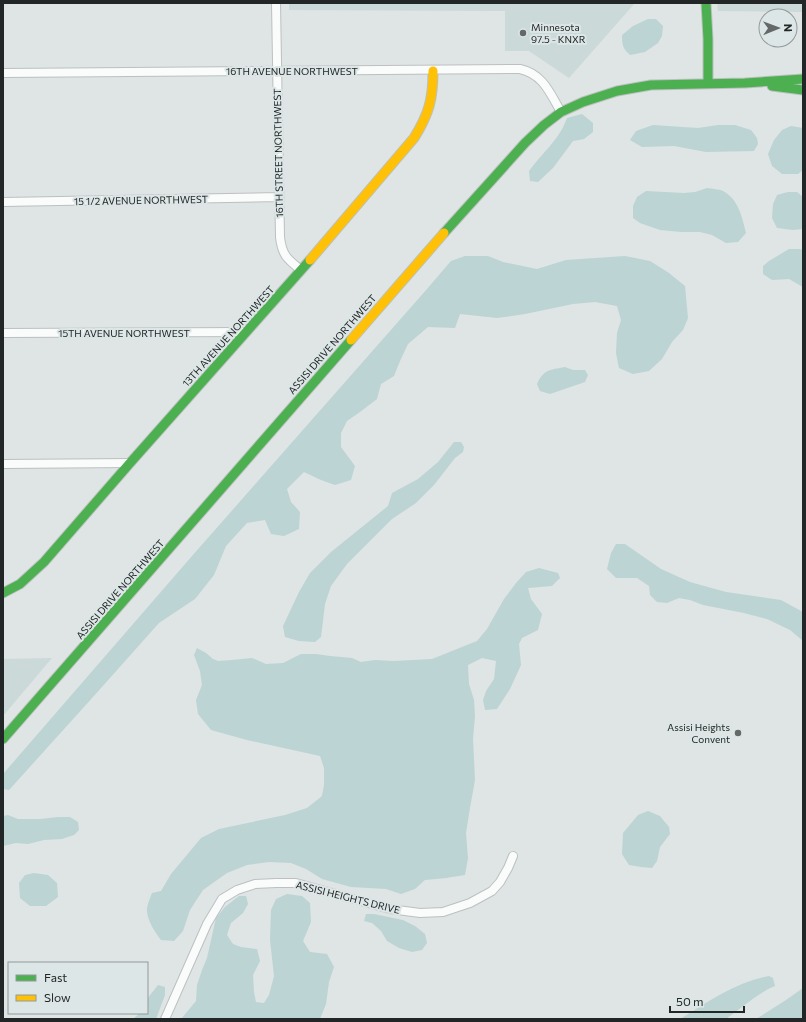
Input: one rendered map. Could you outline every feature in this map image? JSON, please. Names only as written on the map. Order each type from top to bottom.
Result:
[{"type":"main road","points":[[706,3],[708,83]]},
{"type":"main road","name":"13TH AVENUE NORTHWEST","points":[[3,593],[19,585],[40,566],[301,270],[414,138],[427,115],[431,103],[433,70]]},
{"type":"main road","name":"ASSISI DRIVE NORTHWEST","points":[[3,739],[472,201],[525,143],[544,125],[561,112],[583,102],[617,91],[651,85],[745,83],[803,79]]},
{"type":"main road","name":"ASSISI DRIVE NORTHWEST","points":[[745,83],[803,90]]},
{"type":"street","name":"16TH STREET NORTHWEST","points":[[276,3],[278,197],[280,237],[283,252],[290,262],[301,270]]},
{"type":"street","name":"16TH AVENUE NORTHWEST","points":[[3,73],[520,69],[534,74],[544,83],[561,112]]},
{"type":"street","name":"15 1/2 AVENUE NORTHWEST","points":[[3,202],[278,197]]},
{"type":"street","name":"15TH AVENUE NORTHWEST","points":[[3,333],[245,332]]},
{"type":"street","points":[[3,464],[130,463]]},
{"type":"street","name":"ASSISI HEIGHTS DRIVE","points":[[165,1019],[207,924],[222,899],[237,890],[255,884],[296,883],[390,910],[420,913],[443,912],[470,903],[492,891],[500,882],[513,856]]},
{"type":"shaded area","points":[[289,3],[635,3],[569,78],[529,51],[505,51],[505,11],[289,10]]},
{"type":"shaded area","points":[[717,3],[803,3],[803,12],[798,12],[798,8],[758,8],[758,11],[718,11]]},
{"type":"shaded area","points":[[648,19],[656,19],[663,26],[662,36],[658,43],[645,52],[630,55],[623,46],[622,35],[633,26]]},
{"type":"shaded area","points":[[582,114],[593,123],[593,132],[584,139],[573,141],[553,168],[538,182],[530,181],[529,171],[560,133],[567,118]]},
{"type":"shaded area","points":[[653,125],[698,128],[718,125],[735,125],[751,130],[757,138],[758,144],[754,151],[706,152],[674,146],[642,147],[630,140],[636,131]]},
{"type":"shaded area","points":[[791,126],[803,128],[803,170],[798,174],[782,174],[772,166],[768,154],[774,140],[782,130]]},
{"type":"shaded area","points":[[707,188],[723,191],[733,199],[739,209],[746,233],[738,242],[726,243],[712,235],[700,232],[660,230],[640,223],[633,218],[633,206],[637,197],[646,191],[684,193],[695,192]]},
{"type":"shaded area","points":[[788,192],[797,192],[803,197],[803,229],[793,230],[777,228],[772,218],[773,204],[777,195]]},
{"type":"shaded area","points":[[789,249],[803,250],[803,287],[789,279],[772,280],[763,274],[763,266]]},
{"type":"shaded area","points":[[465,256],[488,256],[503,262],[537,269],[566,260],[625,256],[650,261],[669,273],[685,286],[688,318],[683,330],[672,342],[662,359],[649,371],[633,374],[619,368],[616,353],[617,333],[621,320],[617,306],[595,302],[573,304],[497,318],[460,314],[455,328],[428,327],[408,344],[394,376],[381,384],[377,399],[347,421],[341,433],[341,447],[355,466],[351,480],[335,485],[304,472],[287,489],[291,502],[300,512],[299,529],[284,536],[271,534],[265,520],[247,523],[226,546],[214,575],[195,599],[159,623],[9,790],[3,789],[3,774],[451,261]]},
{"type":"shaded area","points":[[565,367],[573,370],[585,370],[588,375],[585,382],[550,394],[540,391],[537,384],[542,375],[548,371]]},
{"type":"shaded area","points":[[454,442],[461,442],[464,447],[463,452],[455,458],[434,485],[416,503],[392,519],[347,564],[331,586],[325,604],[321,637],[315,642],[299,641],[285,637],[283,626],[310,573],[331,552],[388,506],[392,493],[418,479],[438,462]]},
{"type":"shaded area","points":[[616,544],[625,544],[661,569],[690,582],[726,592],[781,600],[803,612],[803,641],[790,630],[767,619],[703,605],[679,598],[667,603],[657,602],[650,595],[649,586],[637,578],[616,578],[607,569],[611,553]]},
{"type":"shaded area","points":[[539,568],[558,573],[560,578],[552,586],[528,588],[531,599],[542,614],[538,630],[522,638],[519,644],[521,665],[510,689],[497,709],[485,710],[483,700],[486,691],[494,679],[496,661],[482,658],[468,665],[469,684],[474,700],[475,716],[473,739],[475,780],[466,833],[468,858],[465,875],[425,880],[415,889],[401,894],[386,889],[351,887],[322,879],[306,869],[291,863],[269,862],[247,865],[227,873],[203,890],[190,910],[183,931],[174,941],[161,940],[149,921],[147,912],[152,893],[161,891],[171,874],[201,838],[219,829],[285,815],[307,808],[322,796],[324,785],[324,768],[320,756],[247,740],[211,730],[198,714],[196,700],[202,685],[200,671],[194,655],[197,648],[218,661],[252,658],[266,664],[283,663],[301,654],[352,658],[361,662],[375,660],[394,661],[432,659],[477,641],[487,629],[504,599],[516,583],[526,572]]},
{"type":"shaded area","points":[[52,658],[3,716],[3,659]]},
{"type":"shaded area","points":[[648,811],[660,816],[669,827],[670,834],[660,847],[657,861],[652,868],[629,865],[622,854],[623,833],[638,815]]},
{"type":"shaded area","points":[[8,815],[18,819],[70,817],[78,822],[79,830],[74,835],[62,839],[44,840],[28,844],[16,843],[3,846],[3,816]]},
{"type":"shaded area","points":[[34,873],[48,875],[57,883],[58,897],[46,906],[30,906],[20,898],[19,883],[25,875]]},
{"type":"shaded area","points":[[287,894],[302,896],[310,903],[311,922],[303,941],[310,952],[327,954],[334,967],[329,982],[326,1004],[320,1019],[181,1019],[196,1001],[197,985],[207,958],[216,918],[225,907],[239,896],[246,896],[248,904],[243,913],[231,923],[227,935],[233,944],[241,947],[257,949],[260,961],[253,975],[254,992],[256,1002],[264,1003],[269,995],[274,976],[270,940],[271,910],[276,899]]},
{"type":"shaded area","points":[[366,914],[374,914],[403,920],[415,926],[425,934],[427,943],[422,950],[412,952],[399,948],[387,941],[381,931],[372,923],[364,921]]},
{"type":"shaded area","points":[[769,976],[773,978],[775,986],[754,998],[726,1019],[680,1019],[734,988]]},
{"type":"shaded area","points":[[158,985],[165,987],[165,995],[156,1019],[133,1019],[139,1014],[148,1014],[148,998]]},
{"type":"shaded area","points":[[803,988],[803,1019],[756,1019],[786,1000]]},
{"type":"traffic: fast","points":[[706,3],[708,83]]},
{"type":"traffic: fast","points":[[444,233],[525,143],[544,125],[561,112],[583,102],[617,91],[651,85],[745,83],[803,79]]},
{"type":"traffic: fast","points":[[772,86],[803,90]]},
{"type":"traffic: fast","points":[[3,593],[20,584],[44,562],[310,260]]},
{"type":"traffic: fast","points":[[3,739],[351,340]]},
{"type":"traffic: slow","points":[[310,260],[414,138],[427,114],[431,98],[433,71]]},
{"type":"traffic: slow","points":[[351,340],[444,233]]},
{"type":"place","name":"Minnesota 97.5 - KNXR","points":[[523,33]]},
{"type":"place","name":"Assisi Heights Convent","points":[[738,733]]}]
